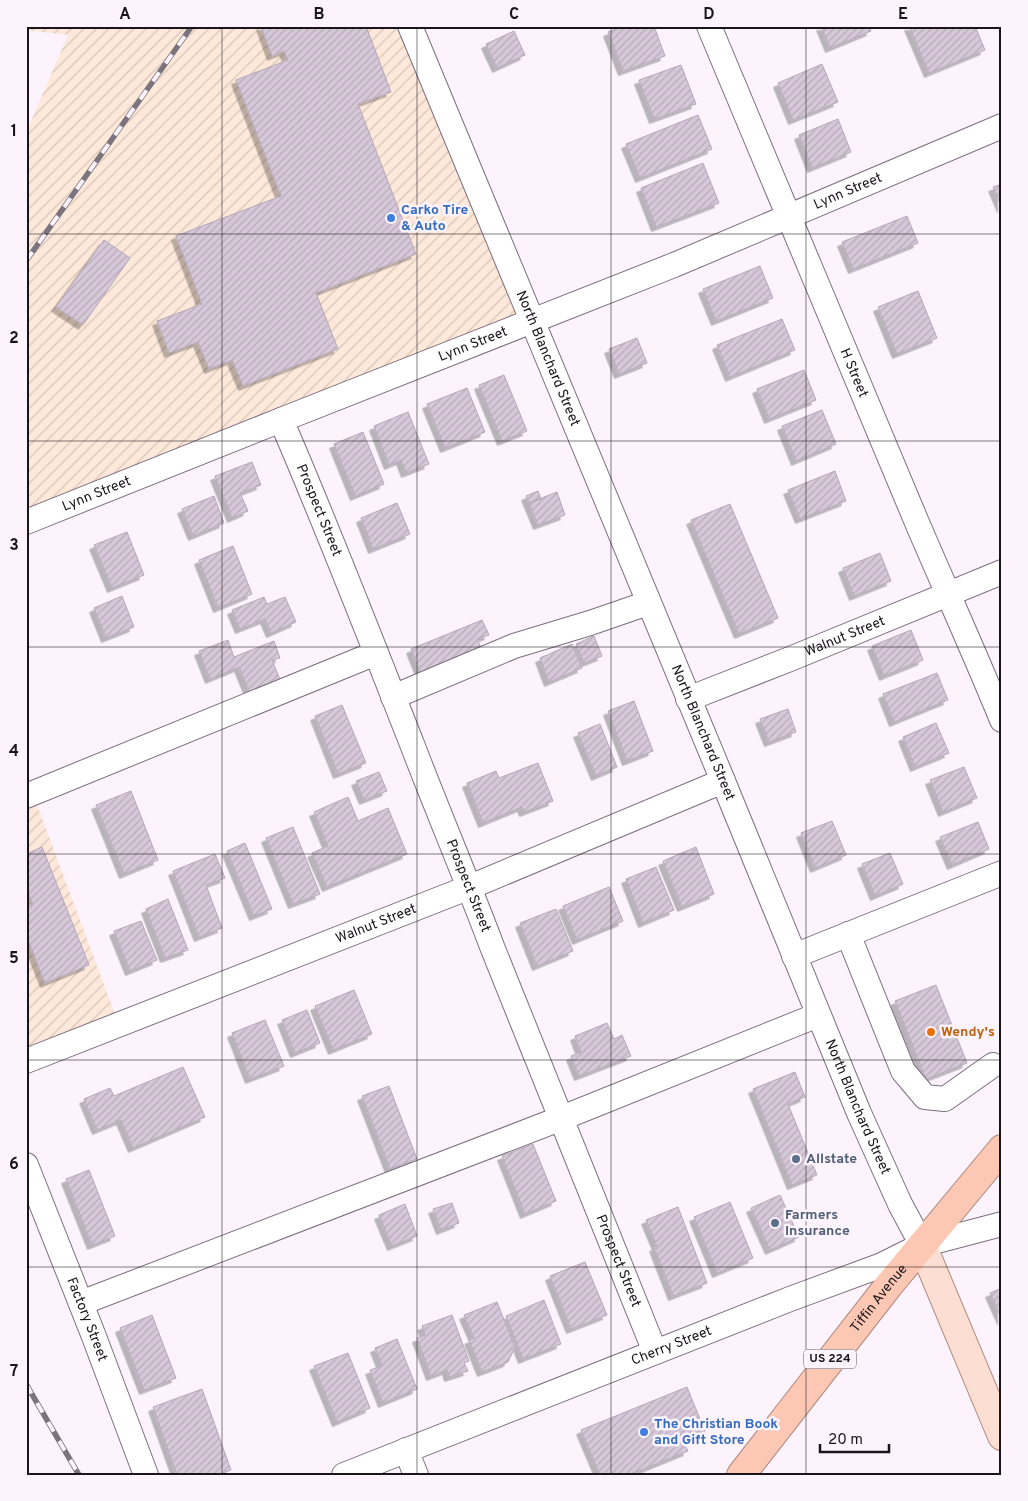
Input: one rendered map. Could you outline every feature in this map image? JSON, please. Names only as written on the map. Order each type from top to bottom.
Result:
[{"type":"highway","name":"Tiffin Avenue","points":[[741,1475],[889,1285],[1002,1149]]},
{"type":"main road","name":"North Blanchard Street","points":[[922,1245],[1002,1436]]},
{"type":"street","name":"North Blanchard Street","points":[[410,26],[859,1113],[900,1204],[922,1245]]},
{"type":"street","name":"H Street","points":[[709,26],[919,526],[1000,708]]},
{"type":"street","name":"Lynn Street","points":[[26,522],[674,265],[1002,126]]},
{"type":"street","name":"Prospect Street","points":[[280,420],[300,464],[655,1352]]},
{"type":"street","name":"Walnut Street","points":[[688,699],[790,660],[1002,572]]},
{"type":"street","points":[[393,697],[514,646],[648,603]]},
{"type":"street","points":[[26,796],[376,653]]},
{"type":"street","name":"Walnut Street","points":[[26,1061],[470,887],[723,781]]},
{"type":"street","points":[[794,956],[1002,873]]},
{"type":"street","points":[[848,934],[904,1071],[924,1097],[945,1099],[999,1065]]},
{"type":"street","points":[[81,1303],[562,1118],[818,1015]]},
{"type":"street","name":"Factory Street","points":[[26,1165],[146,1475]]},
{"type":"street","name":"Cherry Street","points":[[344,1475],[790,1299],[882,1265],[922,1245],[1002,1224]]},
{"type":"street","points":[[406,1450],[416,1475]]},
{"type":"shaded area","points":[[26,26],[410,26],[532,321],[26,522],[26,133],[68,35],[26,30]]},
{"type":"shaded area","points":[[26,775],[119,1025],[26,1061]]},
{"type":"building","points":[[261,26],[366,26],[391,92],[358,104],[416,254],[316,293],[338,349],[243,386],[232,360],[209,369],[198,342],[169,353],[157,321],[202,304],[176,236],[281,196],[236,80],[288,60],[284,51],[272,56]]},
{"type":"building","points":[[624,26],[654,26],[665,56],[623,71],[608,32]]},
{"type":"building","points":[[821,26],[869,26],[871,31],[830,48]]},
{"type":"building","points":[[909,26],[975,26],[985,50],[929,73]]},
{"type":"building","points":[[514,31],[525,55],[497,68],[486,44]]},
{"type":"building","points":[[822,64],[838,102],[793,120],[778,83]]},
{"type":"building","points":[[681,65],[696,104],[654,119],[639,80]]},
{"type":"building","points":[[698,115],[712,149],[640,178],[626,144]]},
{"type":"building","points":[[838,119],[851,152],[812,168],[799,135]]},
{"type":"building","points":[[703,163],[719,203],[656,227],[641,188]]},
{"type":"building","points":[[1002,184],[1002,208],[993,187]]},
{"type":"building","points":[[907,216],[918,243],[853,269],[842,242]]},
{"type":"building","points":[[104,240],[130,258],[83,325],[56,307]]},
{"type":"building","points":[[760,266],[773,298],[716,321],[703,289]]},
{"type":"building","points":[[918,291],[937,338],[897,354],[878,307]]},
{"type":"building","points":[[782,319],[795,350],[730,377],[717,345]]},
{"type":"building","points":[[637,338],[647,363],[619,374],[609,349]]},
{"type":"building","points":[[804,370],[816,400],[769,419],[757,389]]},
{"type":"building","points":[[504,375],[527,431],[502,441],[479,385]]},
{"type":"building","points":[[467,388],[485,432],[445,448],[427,404]]},
{"type":"building","points":[[822,410],[836,444],[796,461],[782,426]]},
{"type":"building","points":[[408,412],[429,464],[406,473],[401,460],[389,465],[374,426]]},
{"type":"building","points":[[363,432],[384,484],[355,496],[334,444]]},
{"type":"building","points":[[252,462],[261,485],[240,493],[248,511],[232,518],[215,476]]},
{"type":"building","points":[[835,471],[846,501],[800,519],[788,490]]},
{"type":"building","points":[[538,491],[541,499],[529,503],[526,496]]},
{"type":"building","points":[[557,492],[565,515],[538,525],[529,503]]},
{"type":"building","points":[[214,496],[224,523],[193,536],[182,509]]},
{"type":"building","points":[[397,503],[410,534],[373,549],[361,518]]},
{"type":"building","points":[[730,504],[778,618],[739,634],[691,520]]},
{"type":"building","points":[[127,532],[144,575],[112,588],[94,545]]},
{"type":"building","points":[[233,546],[252,594],[218,608],[199,560]]},
{"type":"building","points":[[880,553],[891,581],[854,596],[843,568]]},
{"type":"building","points":[[122,596],[134,627],[106,638],[94,608]]},
{"type":"building","points":[[264,597],[267,604],[285,597],[296,622],[271,633],[265,619],[240,629],[232,610]]},
{"type":"building","points":[[482,620],[489,635],[477,639],[482,650],[421,674],[411,649]]},
{"type":"building","points":[[911,630],[923,660],[884,676],[872,646]]},
{"type":"building","points":[[594,636],[602,656],[584,663],[576,644]]},
{"type":"building","points":[[228,640],[234,657],[274,641],[280,658],[272,660],[281,682],[250,694],[239,667],[210,679],[199,651]]},
{"type":"building","points":[[572,644],[582,668],[549,682],[540,658]]},
{"type":"building","points":[[937,673],[948,700],[894,722],[883,694]]},
{"type":"building","points":[[634,701],[653,751],[627,761],[608,711]]},
{"type":"building","points":[[342,705],[366,763],[338,774],[315,716]]},
{"type":"building","points":[[788,709],[796,732],[769,742],[760,719]]},
{"type":"building","points":[[936,723],[949,753],[915,767],[903,737]]},
{"type":"building","points":[[600,724],[617,767],[596,776],[578,733]]},
{"type":"building","points":[[538,763],[553,801],[524,812],[522,807],[483,823],[467,783],[496,771],[499,778]]},
{"type":"building","points":[[964,767],[977,798],[943,812],[930,780]]},
{"type":"building","points":[[379,772],[387,791],[364,800],[356,781]]},
{"type":"building","points":[[131,791],[158,860],[124,874],[96,805]]},
{"type":"building","points":[[348,797],[358,821],[388,808],[407,854],[327,887],[312,853],[328,846],[314,812]]},
{"type":"building","points":[[832,821],[846,855],[815,868],[801,833]]},
{"type":"building","points":[[978,822],[989,849],[952,865],[940,837]]},
{"type":"building","points":[[293,827],[320,894],[293,904],[266,838]]},
{"type":"building","points":[[245,843],[272,909],[254,916],[227,851]]},
{"type":"building","points":[[42,847],[89,965],[45,983],[26,935],[26,907],[33,904],[26,888],[26,854]]},
{"type":"building","points":[[696,847],[714,894],[682,907],[663,861]]},
{"type":"building","points":[[890,853],[903,884],[875,896],[862,864]]},
{"type":"building","points":[[215,854],[225,878],[206,885],[222,928],[199,937],[173,871]]},
{"type":"building","points":[[656,867],[674,910],[643,923],[626,879]]},
{"type":"building","points":[[609,887],[623,921],[577,940],[563,906]]},
{"type":"building","points":[[168,899],[188,950],[165,958],[146,909]]},
{"type":"building","points":[[556,909],[573,951],[537,966],[520,923]]},
{"type":"building","points":[[141,921],[157,960],[130,971],[114,931]]},
{"type":"building","name":"Wendy's","points":[[936,985],[967,1063],[926,1079],[895,1001]]},
{"type":"building","points":[[354,990],[372,1034],[333,1050],[315,1006]]},
{"type":"building","points":[[307,1010],[320,1043],[295,1053],[282,1020]]},
{"type":"building","points":[[265,1020],[284,1066],[250,1079],[232,1033]]},
{"type":"building","points":[[607,1023],[614,1039],[622,1035],[631,1056],[579,1076],[571,1056],[581,1052],[575,1036]]},
{"type":"building","points":[[183,1067],[205,1117],[133,1148],[121,1120],[97,1130],[84,1099],[110,1088],[114,1096]]},
{"type":"building","points":[[795,1072],[805,1097],[788,1104],[817,1175],[792,1185],[753,1089]]},
{"type":"building","points":[[389,1086],[417,1159],[390,1169],[362,1096]]},
{"type":"building","points":[[533,1144],[556,1201],[525,1214],[502,1156]]},
{"type":"building","points":[[89,1170],[115,1236],[92,1245],[66,1179]]},
{"type":"building","name":"Farmers Insurance","points":[[780,1195],[799,1237],[770,1250],[751,1208]]},
{"type":"building","points":[[730,1202],[753,1258],[717,1273],[694,1217]]},
{"type":"building","points":[[452,1203],[459,1223],[441,1230],[433,1209]]},
{"type":"building","points":[[405,1204],[417,1236],[392,1246],[379,1215]]},
{"type":"building","points":[[678,1207],[707,1283],[673,1296],[654,1247],[657,1246],[646,1220]]},
{"type":"building","points":[[585,1262],[607,1315],[571,1329],[550,1276]]},
{"type":"building","points":[[1002,1288],[1002,1320],[990,1293]]},
{"type":"building","points":[[544,1300],[561,1344],[523,1359],[506,1316]]},
{"type":"building","points":[[497,1302],[515,1347],[508,1362],[482,1372],[469,1340],[474,1338],[464,1315]]},
{"type":"building","points":[[152,1315],[176,1378],[144,1390],[120,1328]]},
{"type":"building","points":[[452,1315],[469,1361],[464,1363],[468,1371],[449,1377],[447,1370],[431,1376],[417,1338],[425,1335],[422,1326]]},
{"type":"building","points":[[397,1339],[417,1389],[383,1403],[370,1370],[382,1366],[375,1348]]},
{"type":"building","points":[[348,1353],[370,1408],[337,1422],[314,1366]]},
{"type":"building","name":"The Christian Book and Gift Store","points":[[687,1387],[706,1434],[684,1443],[688,1451],[629,1475],[600,1475],[581,1430]]},
{"type":"building","points":[[202,1389],[231,1470],[217,1475],[177,1475],[153,1407]]},
{"type":"railway","points":[[26,261],[192,26]]},
{"type":"railway","points":[[26,1384],[79,1475]]},
{"type":"place","name":"Carko Tire & Auto","points":[[391,218]]},
{"type":"place","name":"Wendy's","points":[[931,1032]]},
{"type":"place","name":"Allstate","points":[[796,1159]]},
{"type":"place","name":"Farmers Insurance","points":[[775,1223]]},
{"type":"place","name":"The Christian Book and Gift Store","points":[[644,1432]]}]
